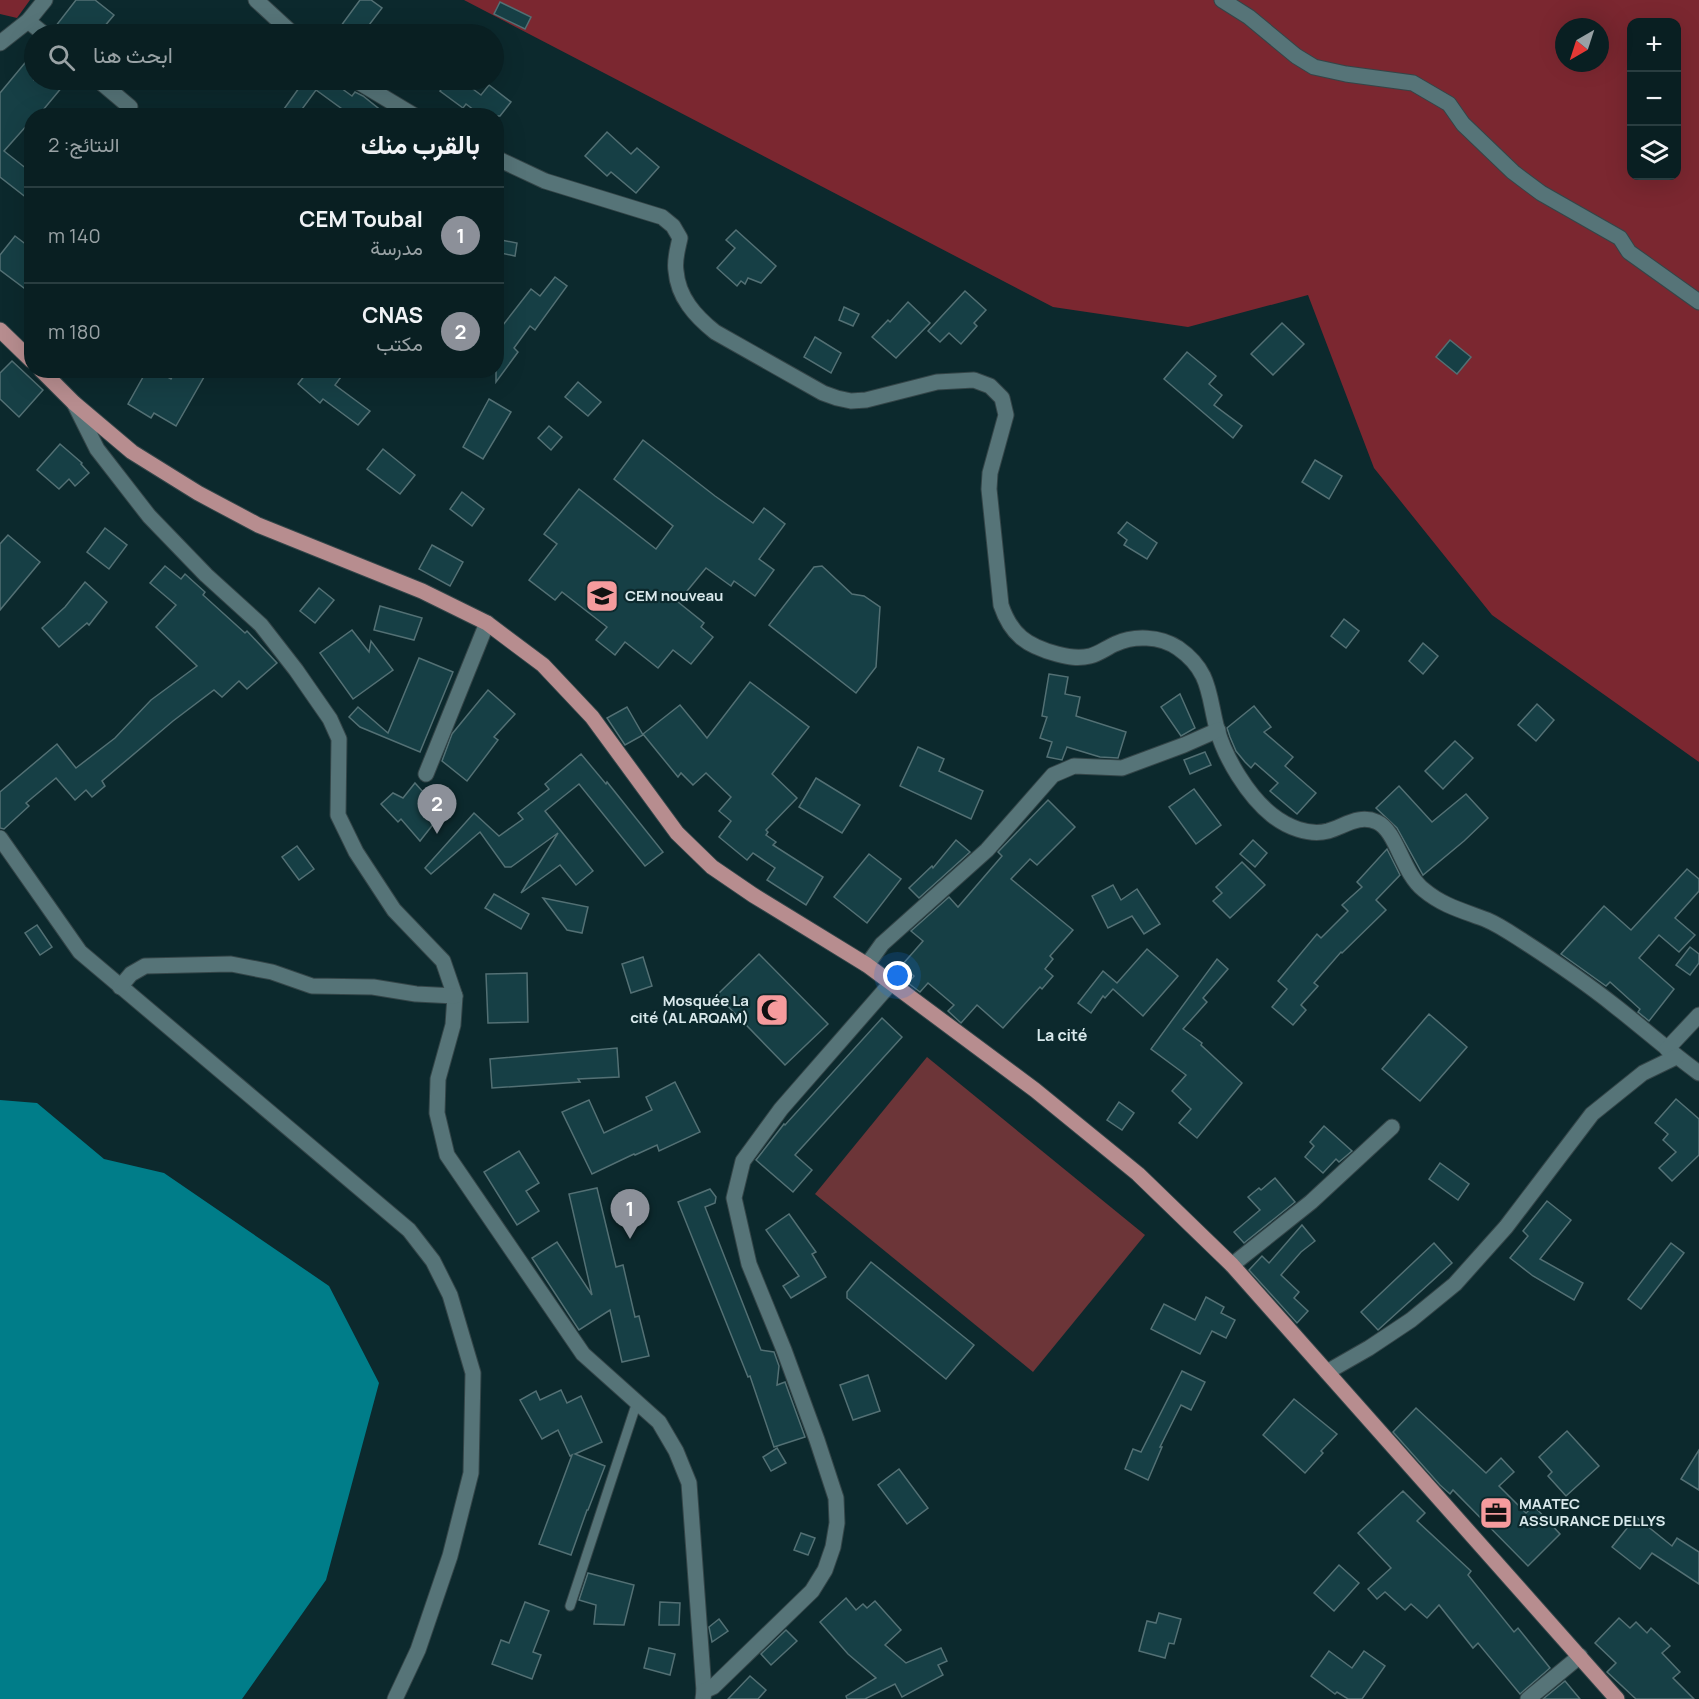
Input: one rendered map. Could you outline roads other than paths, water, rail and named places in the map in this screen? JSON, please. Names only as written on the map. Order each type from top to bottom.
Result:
[{"type":"main road","points":[[0,330],[24,353]]},
{"type":"main road","points":[[49,378],[74,403],[132,452],[208,498],[258,525],[422,591],[487,622],[543,665],[592,717],[677,833],[712,867],[867,965],[1035,1090],[1129,1167],[1232,1265],[1617,1699]]},
{"type":"street","points":[[24,24],[45,0]]},
{"type":"street","points":[[256,0],[282,24]]},
{"type":"street","points":[[1222,0],[1249,17],[1296,56],[1314,67],[1346,74],[1413,83],[1449,104],[1464,124],[1513,172],[1541,193],[1620,238],[1629,252],[1699,302]]},
{"type":"street","points":[[28,21],[32,24]]},
{"type":"street","points":[[0,43],[24,24]]},
{"type":"street","points":[[110,90],[130,107]]},
{"type":"street","points":[[372,90],[402,108]]},
{"type":"street","points":[[504,162],[544,182],[662,217],[668,221],[680,238],[675,269],[680,288],[688,305],[700,320],[715,332],[823,393],[837,398],[859,400],[937,382],[974,380],[990,386],[1002,398],[1005,410],[1005,421],[990,473],[989,489],[1001,605],[1012,628],[1031,645],[1068,657],[1080,658],[1092,655],[1116,643],[1131,639],[1147,638],[1176,647],[1191,659],[1202,673],[1210,690],[1218,730],[1238,776],[1253,798],[1272,816],[1295,829],[1310,832],[1331,830],[1354,820],[1377,822],[1389,831],[1409,875],[1421,888],[1451,908],[1489,921],[1524,941],[1614,1005],[1699,1073]]},
{"type":"street","points":[[74,403],[97,449],[149,516],[206,575],[261,626],[296,670],[330,719],[339,739],[338,815],[356,852],[394,910],[443,961],[455,996],[453,1025],[438,1079],[437,1113],[447,1155],[583,1354],[659,1422],[676,1451],[689,1483],[704,1695]]},
{"type":"street","points":[[426,774],[487,622]]},
{"type":"street","points":[[867,965],[882,944],[987,850],[1053,775],[1074,766],[1122,768],[1185,745],[1218,730]]},
{"type":"street","points":[[0,838],[80,952],[409,1230],[433,1261],[450,1295],[473,1373],[471,1473],[450,1556],[422,1639],[395,1699]]},
{"type":"street","points":[[120,987],[131,974],[145,966],[231,964],[272,972],[312,986],[373,987],[416,994],[455,996]]},
{"type":"street","points":[[704,1695],[812,1591],[825,1570],[833,1547],[837,1523],[836,1498],[817,1440],[749,1263],[734,1198],[743,1161],[781,1109],[891,983]]},
{"type":"street","points":[[1327,1372],[1411,1320],[1455,1284],[1506,1227],[1592,1114],[1672,1053],[1699,1015]]},
{"type":"street","points":[[1232,1265],[1311,1202],[1392,1127]]},
{"type":"street","points":[[1528,1699],[1580,1656]]},
{"type":"lane","points":[[570,1606],[637,1402]]},
{"type":"water","points":[[0,1100],[37,1103],[104,1159],[164,1173],[329,1286],[379,1383],[326,1580],[242,1699],[0,1699]]},
{"type":"place","name":"CEM nouveau","points":[[602,596]]},
{"type":"place","name":"CNAS","points":[[437,834]]},
{"type":"place","name":"Mosquée La cité (AL ARQAM)","points":[[772,1010]]},
{"type":"place","name":"CEM Toubal","points":[[630,1239]]},
{"type":"place","name":"MAATEC ASSURANCE DELLYS","points":[[1496,1513]]},
{"type":"district","name":"La cité","points":[[1062,1035]]}]
